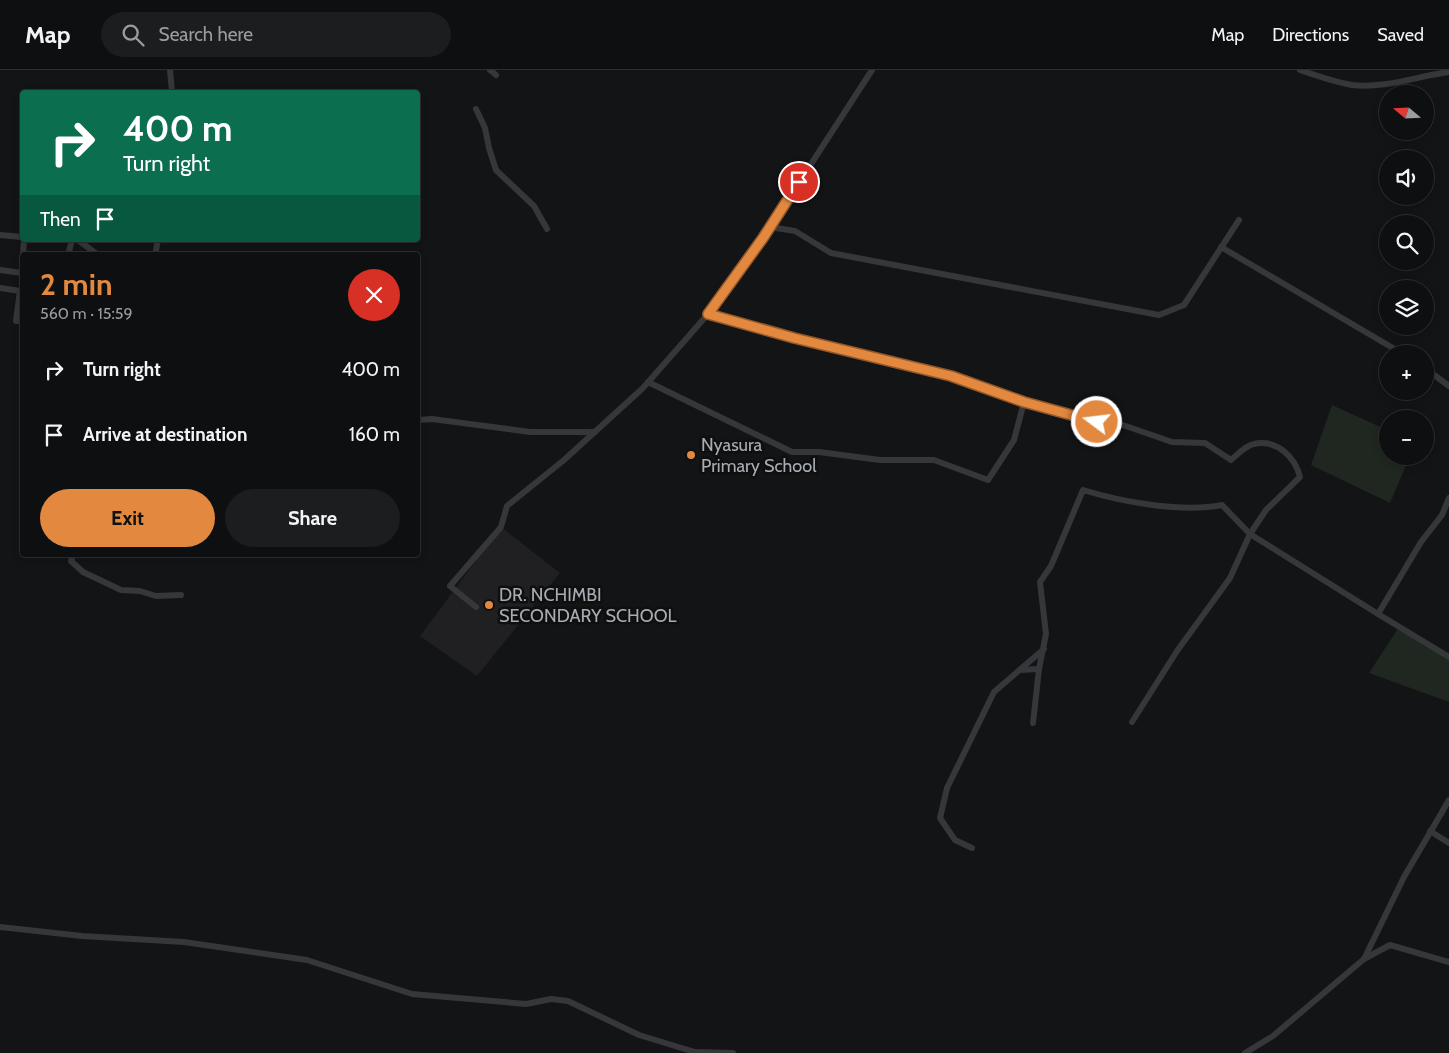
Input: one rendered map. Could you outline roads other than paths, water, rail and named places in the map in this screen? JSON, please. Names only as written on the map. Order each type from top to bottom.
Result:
[{"type":"street","points":[[170,70],[172,90]]},
{"type":"street","points":[[490,70],[496,75]]},
{"type":"street","points":[[476,608],[450,586],[501,527],[507,506],[594,432],[648,382],[708,314],[770,227],[872,70]]},
{"type":"street","points":[[1300,70],[1354,85],[1411,80],[1449,72]]},
{"type":"street","points":[[476,109],[485,128],[496,170],[534,206],[547,229]]},
{"type":"street","points":[[770,227],[795,231],[831,253],[898,264],[1159,315],[1184,305],[1239,220]]},
{"type":"street","points":[[0,235],[20,238]]},
{"type":"street","points":[[81,242],[94,252]]},
{"type":"street","points":[[1221,247],[1389,345]]},
{"type":"street","points":[[0,270],[20,272]]},
{"type":"street","points":[[0,288],[20,291],[16,321],[20,321]]},
{"type":"street","points":[[708,314],[794,338],[951,376],[1024,402],[1097,422],[1120,424],[1172,442],[1205,444],[1231,460],[1252,444],[1269,443],[1279,447],[1296,464],[1300,477],[1266,510],[1250,534],[1230,578],[1177,651],[1132,722]]},
{"type":"street","points":[[1434,375],[1449,386]]},
{"type":"street","points":[[648,382],[792,452],[819,452],[880,460],[934,460],[988,480],[1014,440],[1024,402]]},
{"type":"street","points":[[420,420],[432,419],[530,432],[594,432]]},
{"type":"street","points":[[1033,723],[1039,669],[1046,634],[1040,582],[1051,566],[1083,490],[1115,500],[1201,510],[1222,506],[1250,534],[1449,657]]},
{"type":"street","points":[[1378,614],[1421,542],[1442,515],[1449,498]]},
{"type":"street","points":[[72,557],[71,561],[83,572],[98,578],[106,585],[156,596],[181,595]]},
{"type":"street","points":[[972,848],[955,840],[940,818],[943,801],[994,692],[1044,649]]},
{"type":"street","points":[[1020,670],[1039,669]]},
{"type":"street","points":[[1364,959],[1430,831],[1449,800]]},
{"type":"street","points":[[1430,831],[1449,843]]},
{"type":"street","points":[[0,927],[82,936],[184,942],[307,960],[412,994],[526,1004],[551,999],[568,1001],[639,1035],[695,1052],[733,1053]]},
{"type":"street","points":[[1245,1053],[1273,1036],[1364,959],[1390,945],[1449,962]]},
{"type":"place","name":"Nyasura Primary School","points":[[691,455]]},
{"type":"place","name":"DR. NCHIMBI SECONDARY SCHOOL","points":[[489,605]]}]
